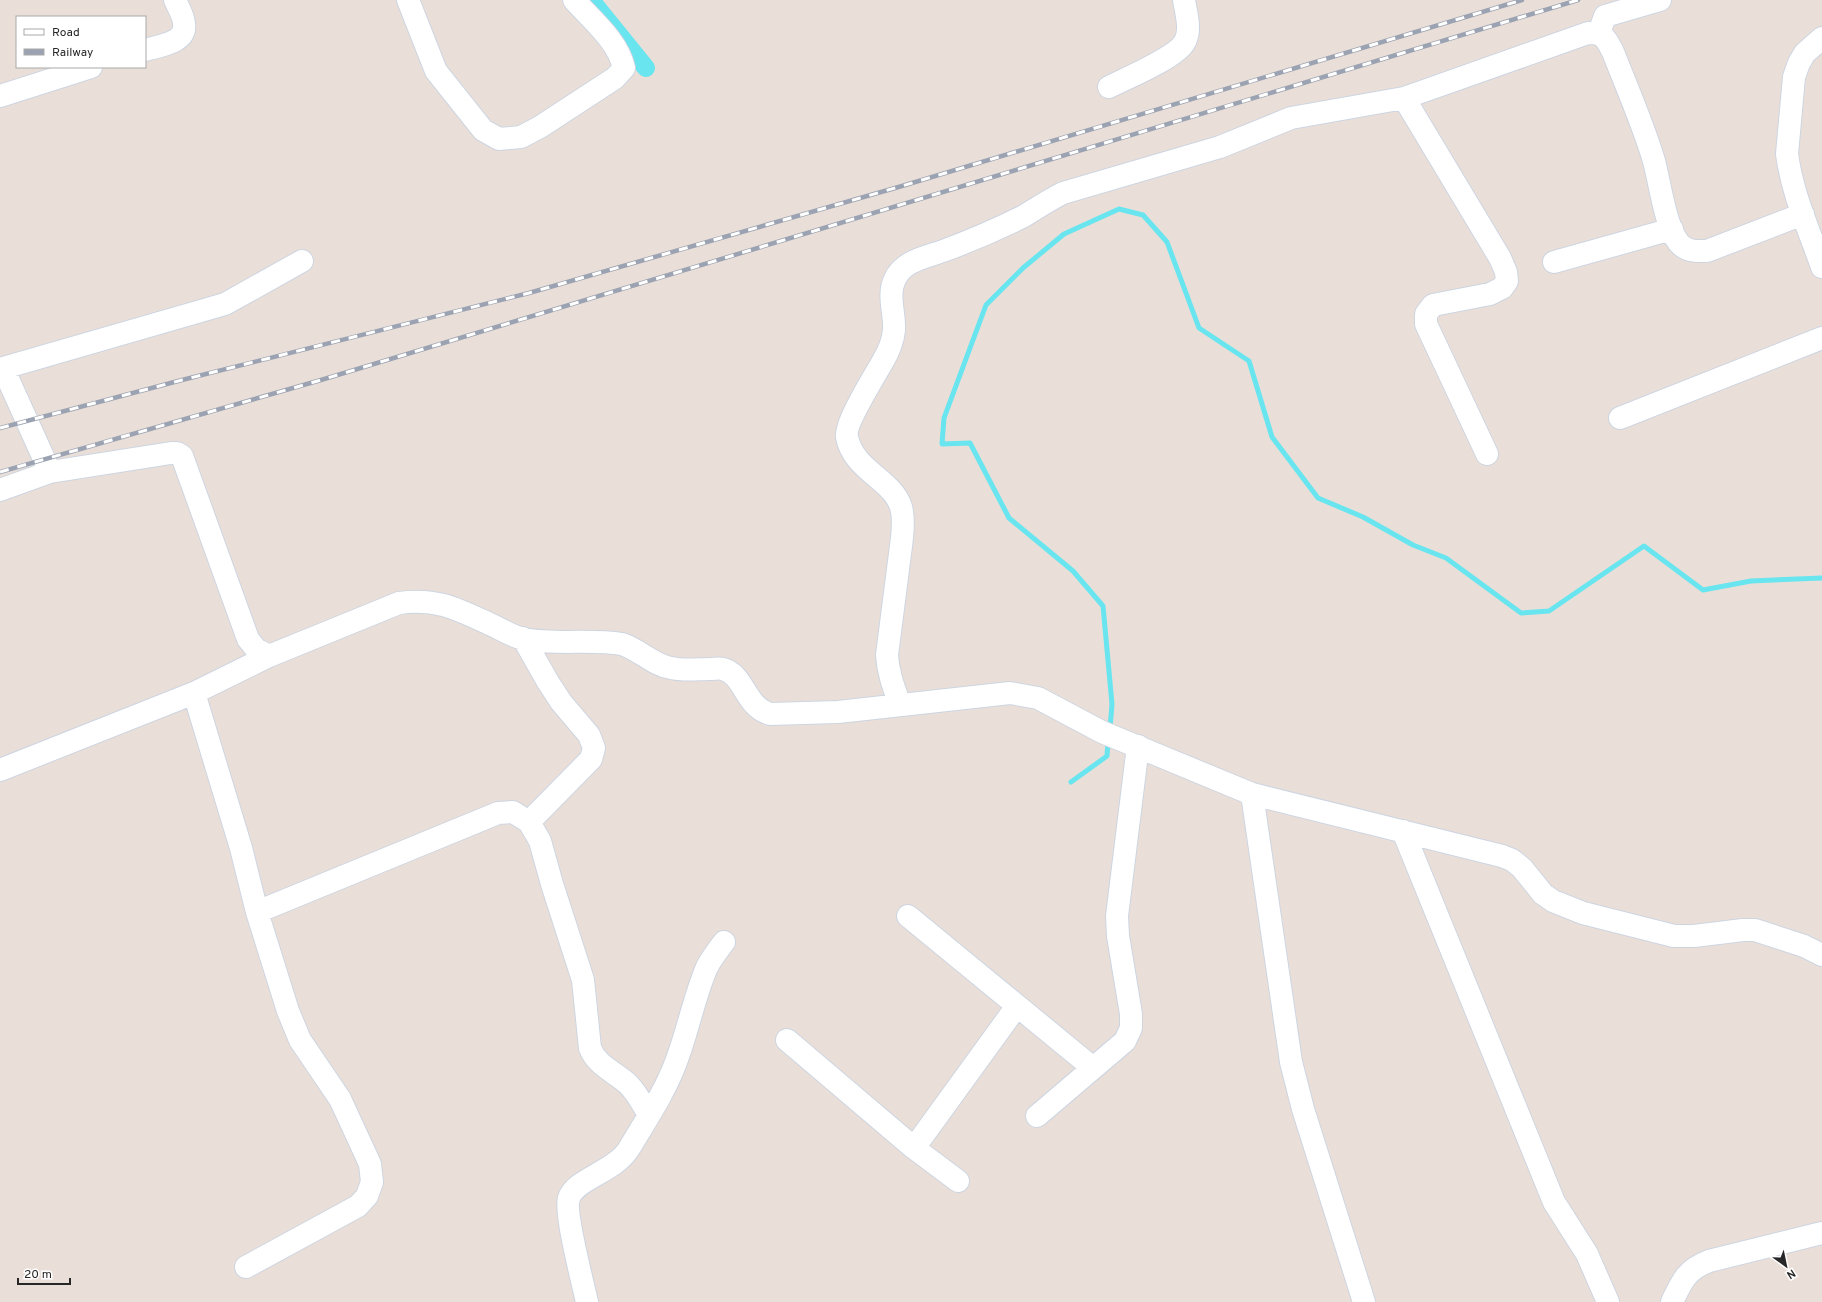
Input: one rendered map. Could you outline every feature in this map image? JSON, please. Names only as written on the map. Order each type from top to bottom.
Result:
[{"type":"street","points":[[146,50],[177,40],[183,33],[184,24],[175,0]]},
{"type":"street","points":[[408,0],[436,71],[483,130],[499,139],[521,137],[540,127],[615,78],[624,68],[621,56],[612,43],[574,0]]},
{"type":"street","points":[[1109,87],[1176,53],[1185,42],[1188,29],[1184,0]]},
{"type":"street","points":[[1599,33],[1606,16],[1660,0]]},
{"type":"street","points":[[900,705],[892,685],[887,655],[902,538],[903,521],[901,506],[893,493],[860,463],[850,449],[846,434],[851,419],[887,354],[892,342],[894,328],[891,288],[895,278],[902,268],[915,261],[958,245],[1024,216],[1048,200],[1063,193],[1220,147],[1291,118],[1404,98],[1588,33],[1599,33],[1606,39],[1613,52],[1653,159],[1664,204],[1672,229],[1679,242],[1690,251],[1707,251],[1803,214]]},
{"type":"street","points":[[1822,38],[1805,53],[1799,63],[1794,78],[1787,154],[1788,166],[1822,267]]},
{"type":"street","points":[[0,96],[88,68]]},
{"type":"street","points":[[1404,98],[1500,258],[1506,272],[1507,281],[1502,288],[1490,294],[1433,305],[1426,314],[1426,324],[1487,454]]},
{"type":"street","points":[[1554,262],[1672,229]]},
{"type":"street","points":[[50,472],[2,368],[225,304],[302,261]]},
{"type":"street","points":[[1620,418],[1822,338]]},
{"type":"street","points":[[0,490],[50,472],[171,453],[177,453],[182,456],[248,639],[256,649],[269,656]]},
{"type":"street","points":[[0,770],[194,693],[269,656],[400,603],[417,600],[434,602],[452,607],[523,638],[542,641],[622,644],[630,646],[660,666],[681,670],[723,669],[740,683],[754,704],[761,711],[770,714],[838,712],[1010,693],[1024,694],[1038,698],[1102,732],[1252,794],[1502,856],[1512,860],[1522,868],[1544,894],[1553,901],[1583,913],[1674,936],[1694,936],[1742,930],[1755,930],[1804,946],[1822,955]]},
{"type":"street","points":[[523,638],[561,702],[590,735],[594,748],[591,759],[529,822]]},
{"type":"street","points":[[194,693],[241,848],[257,912],[288,1011],[300,1040],[340,1099],[370,1164],[372,1182],[367,1196],[358,1206],[246,1267]]},
{"type":"street","points":[[1037,1116],[1125,1041],[1131,1028],[1131,1014],[1118,936],[1117,916],[1135,745]]},
{"type":"street","points":[[1252,794],[1291,1062],[1302,1109],[1364,1302]]},
{"type":"street","points":[[257,912],[498,813],[513,812],[529,822],[540,841],[583,980],[590,1048],[593,1055],[598,1061],[629,1085],[649,1115]]},
{"type":"street","points":[[1403,831],[1554,1202],[1587,1254],[1608,1302]]},
{"type":"street","points":[[908,916],[1093,1068]]},
{"type":"street","points":[[587,1302],[572,1230],[568,1199],[572,1192],[582,1183],[610,1168],[626,1155],[676,1063],[707,967],[724,942]]},
{"type":"street","points":[[914,1148],[1017,1006]]},
{"type":"street","points":[[787,1040],[914,1148],[958,1181]]},
{"type":"street","points":[[1672,1302],[1682,1281],[1688,1273],[1696,1266],[1709,1260],[1822,1233]]},
{"type":"waterway","points":[[591,0],[646,68]]},
{"type":"waterway","points":[[1110,729],[1112,704],[1103,606],[1073,571],[1009,518],[970,443],[942,444],[944,418],[986,305],[1023,268],[1064,234],[1119,209],[1143,215],[1167,242],[1199,328],[1249,361],[1272,437],[1318,498],[1363,517],[1413,545],[1446,558],[1521,613],[1549,611],[1644,546],[1703,590],[1751,581],[1822,578]]},
{"type":"waterway","points":[[1071,782],[1107,756],[1108,741]]},
{"type":"railway","points":[[0,428],[182,380],[529,293],[902,186],[1522,0]]},
{"type":"railway","points":[[0,472],[321,380],[1578,0]]}]
